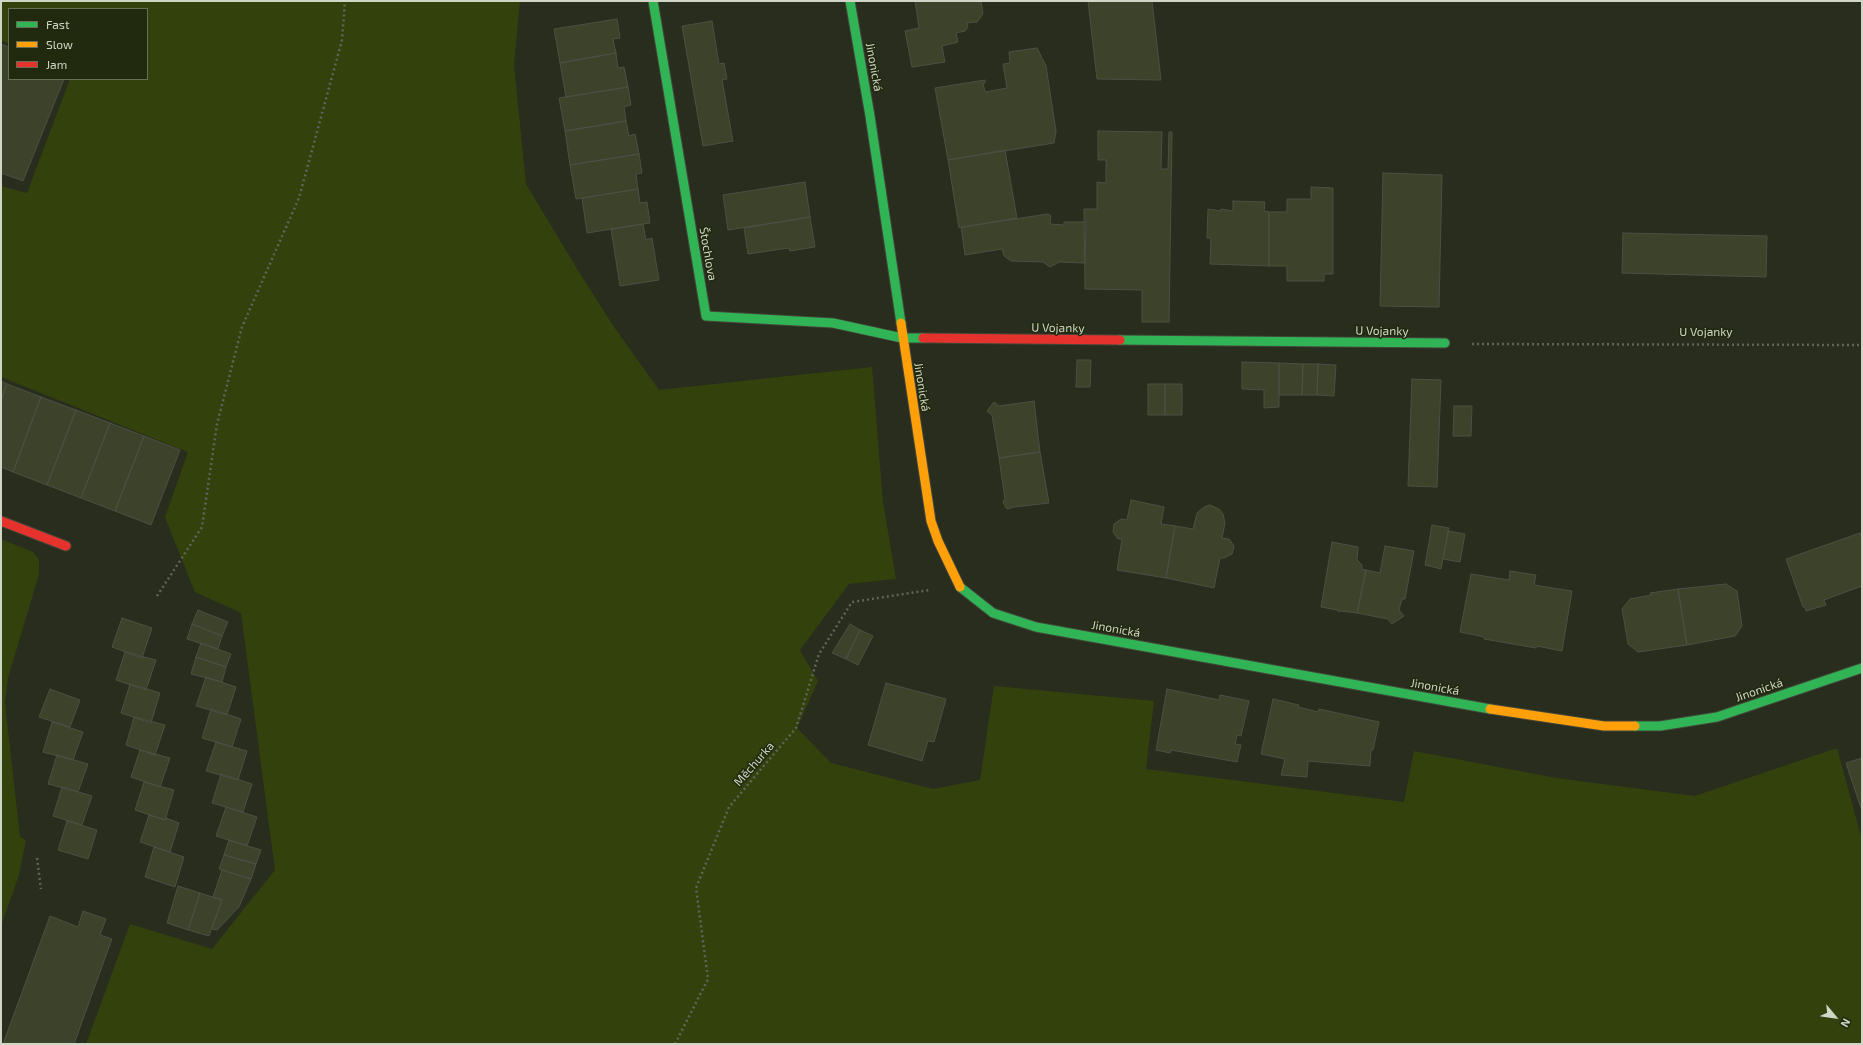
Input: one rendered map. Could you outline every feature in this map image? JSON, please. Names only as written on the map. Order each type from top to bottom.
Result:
[{"type":"street","name":"Štochlova","points":[[653,1],[706,316],[833,323],[902,338]]},
{"type":"street","name":"Jinonická","points":[[850,1],[870,116],[902,338],[931,521],[938,542],[958,585],[993,613],[1036,627],[1530,716],[1604,726],[1660,726],[1717,717],[1862,668]]},
{"type":"street","name":"U Vojanky","points":[[902,338],[1445,343]]},
{"type":"street","points":[[1,521],[66,546]]},
{"type":"path","points":[[157,596],[202,527],[217,424],[242,327],[299,198],[342,40],[345,1]]},
{"type":"path","name":"U Vojanky","points":[[1445,343],[1862,345]]},
{"type":"path","name":"Měchurka","points":[[675,1044],[708,979],[696,888],[729,807],[796,728],[819,654],[852,602],[958,585]]},
{"type":"path","points":[[37,858],[41,889]]},
{"type":"green space","points":[[1,1],[520,1],[514,65],[526,184],[614,327],[659,390],[872,367],[883,502],[896,579],[849,584],[800,650],[818,681],[797,728],[831,763],[933,789],[980,780],[994,686],[1154,701],[1146,769],[1404,802],[1414,751],[1556,778],[1695,796],[1837,748],[1862,840],[1862,1044],[86,1044],[130,924],[212,949],[275,870],[241,613],[195,592],[165,517],[188,452],[1,377],[1,186],[27,193],[70,80],[148,80],[148,8],[8,8],[8,44],[1,40]]},
{"type":"green space","points":[[1,539],[33,552],[39,560],[39,574],[8,678],[5,703],[20,837],[26,840],[19,875],[1,926]]},
{"type":"building","points":[[915,1],[981,1],[983,14],[977,22],[967,23],[968,27],[965,31],[956,33],[958,42],[942,46],[945,62],[912,67],[905,31],[919,28]]},
{"type":"building","points":[[1088,1],[1152,1],[1161,80],[1097,79]]},
{"type":"building","points":[[617,19],[620,38],[613,39],[616,53],[560,63],[554,29]]},
{"type":"building","points":[[712,21],[719,64],[724,63],[727,79],[722,80],[733,141],[703,146],[682,26]]},
{"type":"building","points":[[1,44],[8,47],[8,80],[64,80],[23,181],[1,173]]},
{"type":"building","points":[[1037,48],[1046,66],[1056,131],[1054,143],[948,160],[935,88],[985,80],[985,83],[983,83],[985,92],[1007,88],[1003,64],[1010,63],[1009,52]]},
{"type":"building","points":[[616,53],[618,68],[624,67],[628,87],[566,97],[560,63]]},
{"type":"building","points":[[628,87],[631,105],[624,107],[626,121],[565,131],[559,98]]},
{"type":"building","points":[[626,121],[629,136],[635,134],[639,154],[570,165],[565,131]]},
{"type":"building","points":[[1098,131],[1162,132],[1161,169],[1168,169],[1169,132],[1172,132],[1169,322],[1142,322],[1142,290],[1085,289],[1084,209],[1097,209],[1097,182],[1106,183],[1106,160],[1098,160]]},
{"type":"building","points":[[1005,150],[1017,218],[959,228],[948,160]]},
{"type":"building","points":[[639,154],[642,173],[636,174],[638,189],[576,199],[570,165]]},
{"type":"building","points":[[1383,173],[1442,175],[1439,307],[1380,306]]},
{"type":"building","points":[[805,182],[810,217],[728,230],[723,195]]},
{"type":"building","points":[[1311,187],[1333,188],[1333,274],[1324,274],[1324,281],[1287,281],[1287,266],[1269,266],[1269,212],[1287,212],[1287,199],[1311,199]]},
{"type":"building","points":[[638,189],[640,203],[647,202],[650,223],[587,233],[582,198]]},
{"type":"building","points":[[1233,201],[1265,202],[1264,211],[1269,212],[1269,266],[1210,264],[1211,238],[1207,238],[1208,209],[1233,211]]},
{"type":"building","points":[[1048,214],[1051,216],[1050,224],[1064,225],[1064,222],[1086,222],[1085,263],[1059,262],[1050,267],[1043,262],[1011,261],[1004,256],[1002,249],[965,255],[961,227]]},
{"type":"building","points":[[810,217],[815,247],[790,251],[789,248],[748,254],[744,228]]},
{"type":"building","points":[[643,224],[646,240],[652,238],[659,280],[620,286],[611,229]]},
{"type":"building","points":[[1623,233],[1767,236],[1766,277],[1622,273]]},
{"type":"building","points":[[1077,360],[1091,360],[1090,387],[1076,387]]},
{"type":"building","points":[[1242,362],[1279,363],[1279,407],[1264,408],[1264,390],[1242,389]]},
{"type":"building","points":[[1279,363],[1303,364],[1302,395],[1279,395]]},
{"type":"building","points":[[1303,364],[1318,364],[1317,395],[1302,395]]},
{"type":"building","points":[[1318,364],[1336,365],[1334,396],[1317,395]]},
{"type":"building","points":[[1412,379],[1441,380],[1437,487],[1408,486]]},
{"type":"building","points":[[1,381],[7,384],[1,400]]},
{"type":"building","points":[[7,384],[41,397],[13,472],[1,467],[1,400]]},
{"type":"building","points":[[1148,384],[1165,384],[1165,415],[1148,415]]},
{"type":"building","points":[[1165,384],[1182,384],[1182,415],[1165,415]]},
{"type":"building","points":[[41,397],[76,410],[47,485],[13,472]]},
{"type":"building","points":[[1034,401],[1040,452],[999,458],[992,415],[987,411],[994,402],[999,406]]},
{"type":"building","points":[[1454,406],[1472,406],[1471,436],[1453,436]]},
{"type":"building","points":[[76,410],[110,423],[81,498],[47,485]]},
{"type":"building","points":[[110,423],[144,436],[115,511],[81,498]]},
{"type":"building","points":[[144,436],[180,450],[151,525],[115,511]]},
{"type":"building","points":[[1040,452],[1049,503],[1008,509],[1006,508],[1003,502],[1005,499],[999,458]]},
{"type":"building","points":[[1131,500],[1164,507],[1161,524],[1175,526],[1166,578],[1117,570],[1122,539],[1118,539],[1113,532],[1114,524],[1121,519],[1127,520]]},
{"type":"building","points":[[1210,505],[1219,509],[1223,514],[1225,523],[1222,538],[1229,539],[1234,546],[1232,554],[1224,558],[1220,558],[1214,588],[1166,578],[1175,526],[1193,529],[1197,513],[1204,507]]},
{"type":"building","points":[[1432,525],[1449,528],[1441,569],[1425,565]]},
{"type":"building","points":[[1448,531],[1465,534],[1460,562],[1443,559]]},
{"type":"building","points":[[1860,533],[1862,538],[1862,586],[1824,600],[1826,605],[1806,611],[1805,607],[1803,607],[1786,559]]},
{"type":"building","points":[[1332,542],[1358,547],[1357,560],[1362,565],[1362,569],[1366,570],[1357,613],[1339,612],[1337,610],[1321,607]]},
{"type":"building","points":[[1385,546],[1414,551],[1405,599],[1402,599],[1399,610],[1404,616],[1392,624],[1388,619],[1357,613],[1366,570],[1380,573]]},
{"type":"building","points":[[1510,571],[1536,575],[1534,585],[1572,591],[1562,651],[1484,639],[1484,637],[1460,632],[1471,574],[1509,580]]},
{"type":"building","points":[[1726,584],[1737,591],[1742,626],[1735,636],[1687,645],[1678,589]]},
{"type":"building","points":[[1678,589],[1687,645],[1638,652],[1628,644],[1622,609],[1630,599],[1651,595],[1650,593]]},
{"type":"building","points":[[198,610],[228,622],[222,636],[192,624]]},
{"type":"building","points":[[122,618],[152,628],[142,658],[112,647]]},
{"type":"building","points":[[192,624],[222,636],[218,649],[187,639]]},
{"type":"building","points":[[850,624],[860,630],[846,659],[832,653]]},
{"type":"building","points":[[860,630],[873,636],[858,665],[846,659]]},
{"type":"building","points":[[201,643],[231,654],[226,667],[196,657]]},
{"type":"building","points":[[125,652],[156,660],[146,690],[116,680]]},
{"type":"building","points":[[196,657],[226,667],[222,682],[191,674]]},
{"type":"building","points":[[206,677],[236,687],[227,715],[196,706]]},
{"type":"building","points":[[886,683],[946,699],[934,742],[928,741],[922,761],[868,745]]},
{"type":"building","points":[[130,684],[160,693],[151,723],[121,713]]},
{"type":"building","points":[[50,689],[80,700],[70,727],[39,717]]},
{"type":"building","points":[[1167,689],[1219,700],[1220,695],[1249,701],[1241,736],[1237,735],[1235,744],[1241,745],[1237,762],[1171,750],[1170,753],[1156,750]]},
{"type":"building","points":[[1273,699],[1299,705],[1298,707],[1318,712],[1319,709],[1379,722],[1373,750],[1371,750],[1370,766],[1308,761],[1307,777],[1281,775],[1285,759],[1261,754]]},
{"type":"building","points":[[211,709],[241,719],[232,747],[202,738]]},
{"type":"building","points":[[134,717],[165,725],[155,755],[126,745]]},
{"type":"building","points":[[52,722],[83,732],[73,760],[43,752]]},
{"type":"building","points":[[216,742],[247,751],[238,780],[206,771]]},
{"type":"building","points":[[140,750],[170,758],[160,787],[131,777]]},
{"type":"building","points":[[57,755],[88,764],[78,792],[48,784]]},
{"type":"building","points":[[1862,758],[1862,811],[1846,763]]},
{"type":"building","points":[[221,774],[252,784],[243,812],[212,803]]},
{"type":"building","points":[[144,782],[174,790],[165,820],[135,810]]},
{"type":"building","points":[[62,787],[92,796],[82,825],[53,816]]},
{"type":"building","points":[[226,807],[257,817],[247,846],[216,836]]},
{"type":"building","points":[[149,815],[165,820],[166,818],[179,823],[170,852],[140,842]]},
{"type":"building","points":[[67,821],[97,830],[88,859],[58,850]]},
{"type":"building","points":[[229,840],[261,850],[256,864],[224,855]]},
{"type":"building","points":[[154,847],[184,857],[175,887],[145,877]]},
{"type":"building","points":[[224,855],[256,864],[251,879],[219,869]]},
{"type":"building","points":[[222,870],[251,879],[239,907],[217,930],[212,929],[222,900],[213,897]]},
{"type":"building","points":[[178,886],[200,893],[188,930],[167,923]]},
{"type":"building","points":[[200,893],[222,900],[209,936],[188,930]]},
{"type":"building","points":[[83,911],[106,919],[100,935],[112,939],[74,1044],[3,1044],[50,916],[78,927]]},
{"type":"traffic: fast","points":[[653,1],[706,316],[833,323],[902,338],[923,338]]},
{"type":"traffic: fast","points":[[850,1],[870,116],[901,323]]},
{"type":"traffic: fast","points":[[1120,340],[1445,343]]},
{"type":"traffic: fast","points":[[960,587],[993,613],[1036,627],[1490,709]]},
{"type":"traffic: fast","points":[[1635,726],[1660,726],[1717,717],[1862,668]]},
{"type":"traffic: slow","points":[[901,323],[931,521],[938,541],[960,587]]},
{"type":"traffic: slow","points":[[1490,709],[1604,726],[1635,726]]},
{"type":"traffic: jam","points":[[923,338],[1120,340]]},
{"type":"traffic: jam","points":[[1,521],[66,546]]}]
